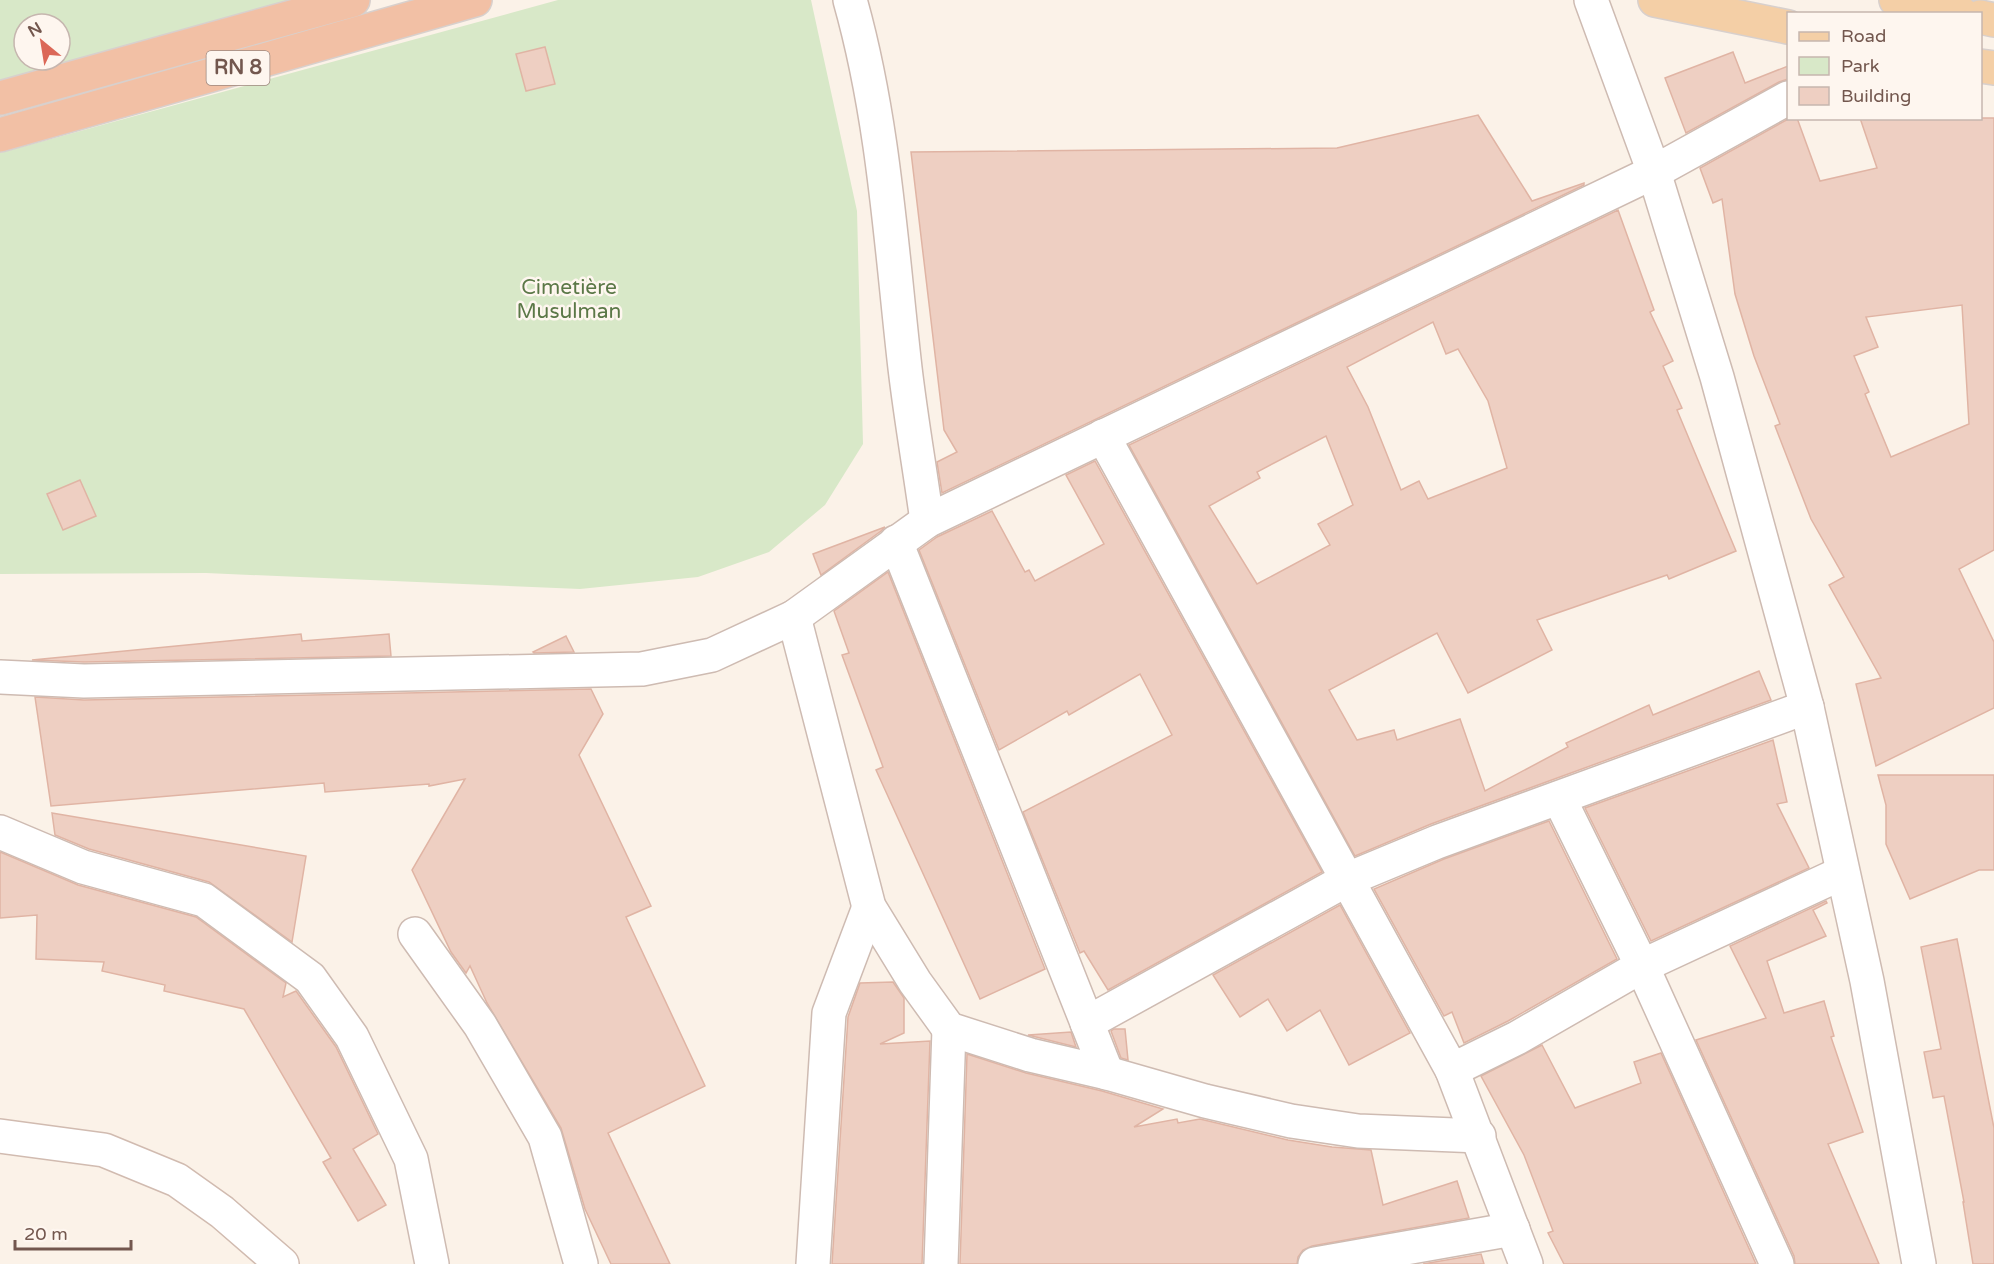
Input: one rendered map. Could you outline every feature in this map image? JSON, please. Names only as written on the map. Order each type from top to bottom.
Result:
[{"type":"highway","name":"RN 8","points":[[0,98],[353,0]]},
{"type":"highway","name":"RN 8","points":[[0,135],[475,0]]},
{"type":"main road","points":[[1655,0],[1787,27]]},
{"type":"main road","points":[[1896,0],[1953,12]]},
{"type":"street","points":[[850,0],[861,41],[888,198],[905,369],[927,521]]},
{"type":"street","points":[[1592,0],[1654,172],[1717,376],[1807,707],[1867,981],[1919,1264]]},
{"type":"street","points":[[0,677],[84,681],[642,669],[712,655],[794,617],[927,521],[1654,172],[1787,100]]},
{"type":"street","points":[[1103,436],[1452,1070],[1526,1264]]},
{"type":"street","points":[[896,542],[1107,1074]]},
{"type":"street","points":[[794,617],[868,908],[915,982],[950,1029],[1030,1055],[1291,1121],[1358,1131],[1479,1136]]},
{"type":"street","points":[[1087,1023],[1347,879],[1437,842],[1807,707]]},
{"type":"street","points":[[1559,798],[1642,966],[1777,1264]]},
{"type":"street","points":[[0,832],[83,867],[204,900],[310,978],[352,1037],[411,1159],[432,1264]]},
{"type":"street","points":[[1452,1070],[1517,1038],[1642,966],[1842,873]]},
{"type":"street","points":[[813,1264],[829,1013],[868,908]]},
{"type":"street","points":[[415,934],[480,1025],[545,1137],[581,1264]]},
{"type":"street","points":[[942,1264],[950,1029]]},
{"type":"street","points":[[0,1136],[104,1150],[177,1180],[222,1212],[282,1264]]},
{"type":"street","points":[[1315,1264],[1513,1229]]},
{"type":"green space","points":[[0,0],[301,0],[72,68],[72,12],[12,12],[12,72],[57,72],[0,89]]},
{"type":"green space","name":"Cimetière Musulman","points":[[558,0],[811,0],[857,211],[863,444],[825,505],[769,552],[698,577],[580,589],[206,573],[0,574],[0,153]]},
{"type":"building","points":[[545,47],[555,84],[526,91],[516,54]]},
{"type":"building","points":[[1733,52],[1745,83],[1787,66],[1787,79],[1686,133],[1665,78]]},
{"type":"building","points":[[1478,115],[1532,201],[1584,183],[1584,185],[942,493],[937,462],[957,452],[944,430],[911,152],[1337,148]]},
{"type":"building","points":[[1982,118],[1994,118],[1994,550],[1959,569],[1994,642],[1994,708],[1876,766],[1856,684],[1881,678],[1829,585],[1844,577],[1811,519],[1775,426],[1780,424],[1754,356],[1735,294],[1722,199],[1713,203],[1700,168],[1787,120],[1798,120],[1820,181],[1877,168],[1861,120],[1982,120]],"holes":[[[1962,305],[1969,424],[1891,457],[1865,394],[1869,392],[1854,356],[1878,347],[1866,317]]]},
{"type":"building","points":[[1618,210],[1654,310],[1650,312],[1673,361],[1663,366],[1682,408],[1677,410],[1736,551],[1669,579],[1667,575],[1537,620],[1552,650],[1468,693],[1437,633],[1329,690],[1357,740],[1394,730],[1397,740],[1460,719],[1485,791],[1568,747],[1566,743],[1649,705],[1653,715],[1759,671],[1771,700],[1431,824],[1355,856],[1129,445]],"holes":[[[1433,322],[1446,354],[1458,349],[1488,401],[1507,468],[1428,499],[1419,481],[1401,490],[1368,407],[1347,367]],[[1326,436],[1353,505],[1318,524],[1330,545],[1257,584],[1209,506],[1260,478],[1257,472]]]},
{"type":"building","points":[[1095,461],[1322,872],[1108,990],[1084,951],[1080,953],[1023,812],[1172,735],[1140,674],[1069,715],[1067,711],[999,750],[919,550],[937,537],[992,511],[1025,572],[1029,570],[1035,581],[1104,544],[1066,475]]},
{"type":"building","points":[[80,480],[96,516],[63,530],[47,494]]},
{"type":"building","points":[[885,527],[881,531],[821,575],[813,554]]},
{"type":"building","points":[[888,572],[1045,969],[980,999],[876,770],[883,767],[842,655],[849,653],[834,611]]},
{"type":"building","points":[[301,634],[302,641],[389,634],[391,656],[84,662],[32,660]]},
{"type":"building","points":[[566,636],[574,652],[533,652]]},
{"type":"building","points":[[591,689],[603,714],[579,755],[651,906],[626,917],[705,1086],[608,1133],[670,1264],[611,1264],[585,1209],[561,1128],[487,1003],[470,966],[466,973],[451,952],[412,870],[465,779],[429,786],[429,784],[325,792],[324,783],[51,806],[35,697],[84,700]]},
{"type":"building","points":[[1773,740],[1787,802],[1777,804],[1809,868],[1651,941],[1585,808]]},
{"type":"building","points":[[1878,775],[1994,775],[1994,870],[1979,870],[1910,899],[1886,844],[1886,805]]},
{"type":"building","points":[[52,813],[306,856],[292,942],[209,882],[89,849],[55,835]]},
{"type":"building","points":[[1549,821],[1617,959],[1508,1021],[1464,1043],[1452,1012],[1444,1016],[1374,889],[1444,859]]},
{"type":"building","points":[[0,852],[78,885],[196,917],[286,983],[283,997],[296,991],[336,1047],[378,1134],[353,1149],[386,1205],[358,1221],[323,1162],[331,1158],[244,1009],[164,991],[165,985],[102,971],[104,962],[36,959],[37,915],[0,918]]},
{"type":"building","points":[[1826,901],[1827,903],[1813,910],[1826,936],[1767,961],[1784,1013],[1824,1001],[1834,1036],[1831,1037],[1863,1132],[1828,1144],[1879,1264],[1795,1264],[1794,1256],[1696,1040],[1766,1018],[1730,946]]},
{"type":"building","points":[[1340,905],[1410,1033],[1349,1065],[1320,1010],[1287,1031],[1268,999],[1240,1017],[1213,975]]},
{"type":"building","points":[[1957,939],[1994,1128],[1994,1264],[1973,1264],[1944,1096],[1933,1098],[1924,1052],[1941,1049],[1921,947]]},
{"type":"building","points":[[893,982],[904,998],[904,1033],[880,1044],[930,1041],[922,1264],[832,1264],[848,1017],[860,983]]},
{"type":"building","points":[[1125,1029],[1128,1060],[1121,1058],[1111,1031]]},
{"type":"building","points":[[1071,1032],[1076,1047],[1028,1035]]},
{"type":"building","points":[[1542,1045],[1575,1108],[1641,1083],[1634,1062],[1661,1053],[1756,1264],[1564,1264],[1548,1233],[1553,1231],[1524,1155],[1481,1076]]},
{"type":"building","points":[[967,1054],[1026,1073],[1102,1091],[1163,1109],[1134,1127],[1177,1119],[1178,1123],[1200,1119],[1288,1140],[1371,1150],[1383,1205],[1457,1181],[1469,1218],[1312,1246],[1303,1250],[1298,1257],[1297,1264],[960,1264]]},
{"type":"building","points":[[1481,1254],[1484,1264],[1423,1264]]}]
